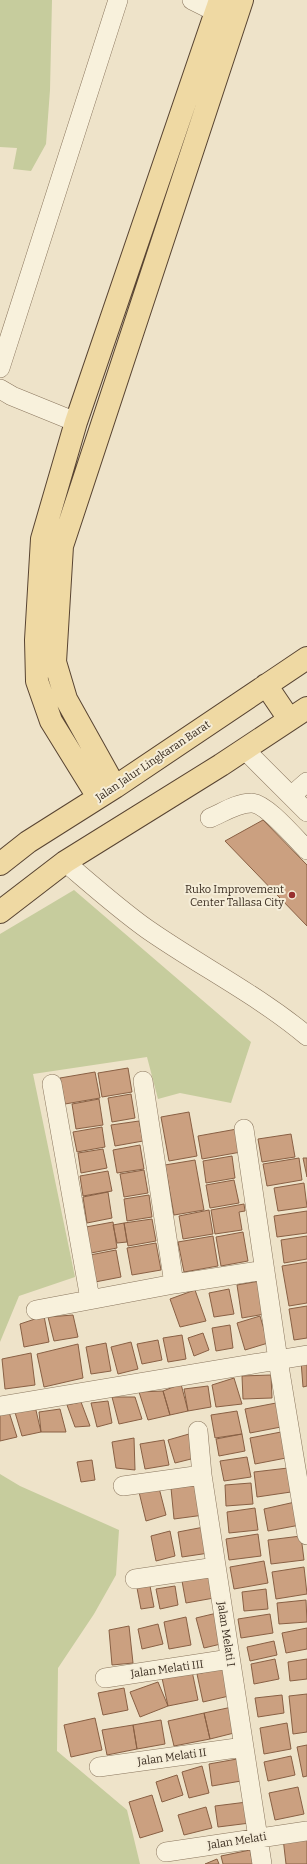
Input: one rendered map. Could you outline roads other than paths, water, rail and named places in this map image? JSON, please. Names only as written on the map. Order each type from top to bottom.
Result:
[{"type":"main road","points":[[107,792],[66,699],[55,662],[62,546],[242,0]]},
{"type":"main road","points":[[107,792],[51,721],[37,681],[36,640],[42,540],[76,422],[218,6]]},
{"type":"main road","name":"Jalan Jalur Lingkaran Barat","points":[[0,864],[28,842],[107,792],[307,658]]},
{"type":"main road","points":[[0,912],[65,862],[298,714],[266,685]]},
{"type":"street","points":[[0,368],[118,0]]},
{"type":"street","points":[[192,0],[218,6]]},
{"type":"street","points":[[0,389],[12,396],[76,422]]},
{"type":"street","points":[[244,749],[307,812]]},
{"type":"street","points":[[291,796],[307,782]]},
{"type":"street","points":[[210,818],[241,804],[252,802],[263,806],[307,850]]},
{"type":"street","points":[[65,862],[147,929],[233,983],[293,1024],[307,1036]]},
{"type":"street","points":[[143,1081],[174,1284]]},
{"type":"street","points":[[52,1084],[90,1299]]},
{"type":"street","points":[[244,1128],[278,1360],[307,1535]]},
{"type":"street","points":[[36,1310],[174,1284],[265,1270]]},
{"type":"street","points":[[0,1406],[307,1355]]},
{"type":"street","name":"Jalan Melati I","points":[[198,1431],[202,1475],[262,1864]]},
{"type":"street","points":[[123,1486],[202,1475]]},
{"type":"street","points":[[135,1579],[216,1567]]},
{"type":"street","name":"Jalan Melati III","points":[[105,1678],[230,1659]]},
{"type":"street","name":"Jalan Melati II","points":[[99,1767],[244,1747]]},
{"type":"street","name":"Jalan Melati","points":[[166,1852],[307,1831]]},
{"type":"place","name":"Ruko Improvement Center Tallasa City","points":[[292,895]]}]
